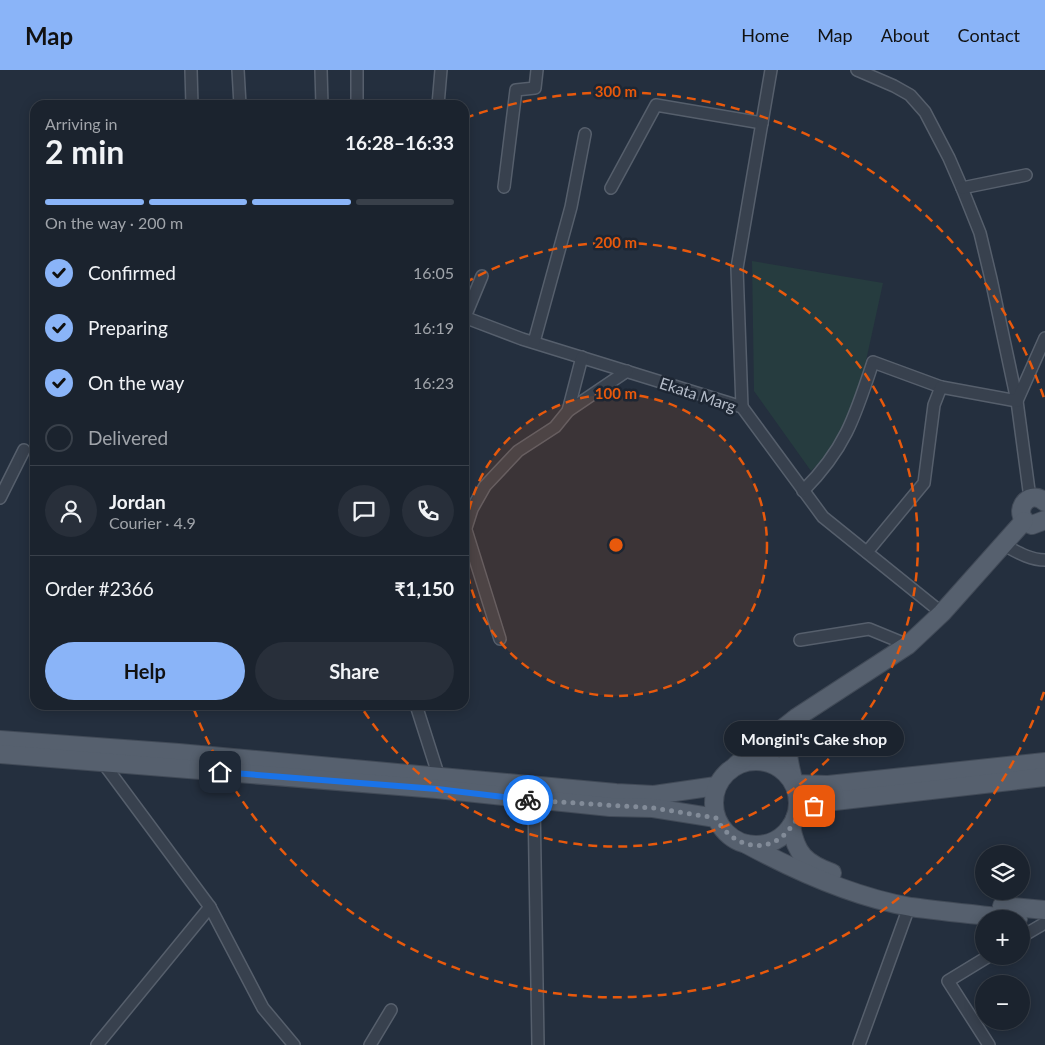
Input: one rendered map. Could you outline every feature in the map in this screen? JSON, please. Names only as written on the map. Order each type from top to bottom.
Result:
[{"type":"main road","points":[[1024,521],[1021,508],[1041,500]]},
{"type":"main road","points":[[1024,521],[1037,525],[1045,520]]},
{"type":"main road","points":[[975,914],[910,906],[870,896],[819,879],[783,864],[727,834],[716,818],[713,803],[716,786],[727,771],[796,718],[908,645],[942,614],[1024,521]]},
{"type":"main road","points":[[796,718],[787,743],[799,807],[793,822],[794,844],[801,856],[822,869],[853,880],[923,897],[1045,910]]},
{"type":"main road","points":[[0,740],[101,755],[534,800],[654,808],[716,818]]},
{"type":"main road","points":[[0,754],[101,755],[439,777],[654,795],[716,786]]},
{"type":"main road","points":[[736,765],[749,761],[763,761],[776,765],[786,773],[794,784]]},
{"type":"main road","points":[[794,784],[828,785],[1045,762]]},
{"type":"main road","points":[[746,844],[759,845],[771,842],[782,836],[803,812],[826,802],[1045,777]]},
{"type":"main road","points":[[1030,920],[1045,922]]},
{"type":"street","points":[[191,70],[192,100]]},
{"type":"street","points":[[238,70],[240,100]]},
{"type":"street","points":[[321,70],[322,100]]},
{"type":"street","points":[[357,100],[358,70]]},
{"type":"street","points":[[439,100],[442,70]]},
{"type":"street","points":[[504,187],[516,90],[535,88],[537,70]]},
{"type":"street","points":[[742,407],[737,268],[771,70]]},
{"type":"street","points":[[857,70],[894,86],[910,96],[925,112],[962,188],[980,233],[1041,500]]},
{"type":"street","points":[[611,188],[656,105],[762,123]]},
{"type":"street","points":[[534,342],[571,207],[585,134]]},
{"type":"street","points":[[962,188],[1026,175]]},
{"type":"street","points":[[469,306],[482,276]]},
{"type":"street","name":"Ekata Marg","points":[[469,319],[534,342],[742,407],[823,517],[942,614]]},
{"type":"street","points":[[1017,401],[1045,338]]},
{"type":"street","points":[[568,411],[582,357]]},
{"type":"street","points":[[804,491],[826,468],[843,443],[873,362],[941,387],[1017,401]]},
{"type":"street","points":[[469,519],[485,486],[518,451],[555,427],[568,411],[627,371]]},
{"type":"street","points":[[867,552],[924,483],[934,405],[941,387]]},
{"type":"street","points":[[0,498],[24,450]]},
{"type":"street","points":[[469,544],[500,639]]},
{"type":"street","points":[[1004,545],[1024,556],[1036,560],[1045,560]]},
{"type":"street","points":[[800,640],[869,628],[908,645]]},
{"type":"street","points":[[418,710],[439,777]]},
{"type":"street","points":[[101,755],[210,906],[263,1008],[294,1045]]},
{"type":"street","points":[[534,800],[538,1045]]},
{"type":"street","points":[[97,1045],[210,906]]},
{"type":"street","points":[[858,1045],[910,906]]},
{"type":"street","points":[[1030,931],[1045,922]]},
{"type":"street","points":[[975,965],[948,981],[989,1045]]},
{"type":"street","points":[[370,1045],[391,1010]]},
{"type":"green space","points":[[752,261],[883,283],[857,402],[832,450],[811,471],[754,391]]},
{"type":"way so far","points":[[528,800],[610,807],[654,808],[716,818],[727,834],[736,840],[746,844],[759,845],[771,842],[782,836],[795,818],[814,806]]},
{"type":"place","name":"Mongini's Cake shop","points":[[814,806]]},
{"type":"route","points":[[220,772],[437,789],[528,800]]}]
